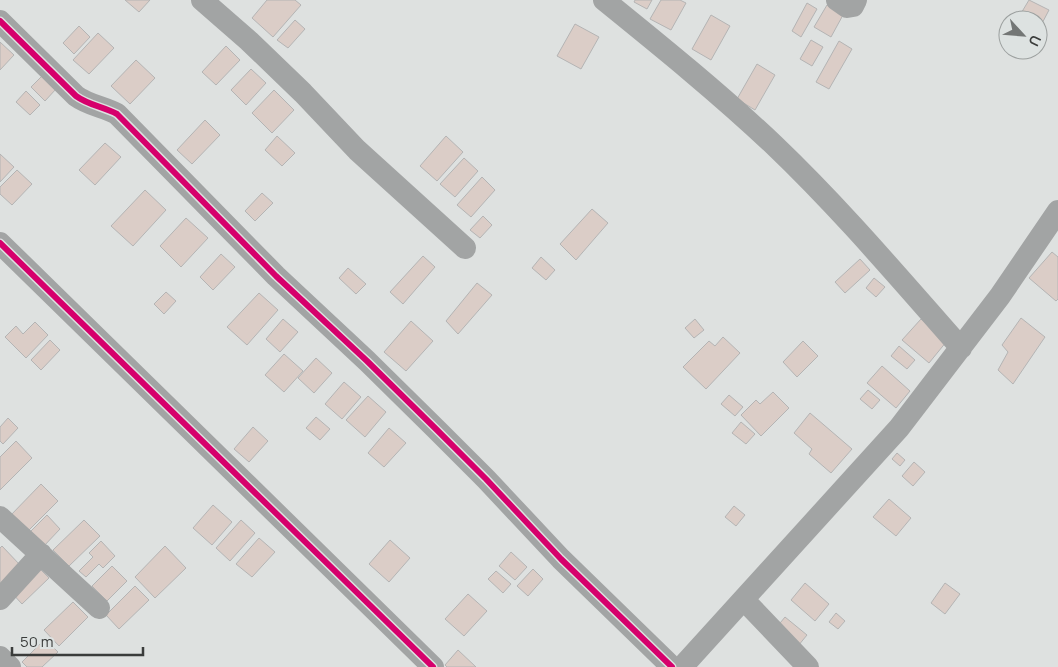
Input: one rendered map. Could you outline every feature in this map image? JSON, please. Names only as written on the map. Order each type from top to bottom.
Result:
[{"type":"street","points":[[202,0],[256,47],[357,150],[466,248]]},
{"type":"street","points":[[604,0],[711,88],[774,145],[847,218],[961,348]]},
{"type":"street","points":[[837,0],[847,7],[852,6],[856,0]]},
{"type":"street","points":[[0,21],[76,96],[83,101],[106,108],[117,114],[276,276],[374,368],[486,479],[561,559],[672,667]]},
{"type":"street","points":[[682,667],[899,428],[1000,296],[1058,211]]},
{"type":"street","points":[[0,243],[433,667]]},
{"type":"street","points":[[0,517],[99,608]]},
{"type":"street","points":[[0,599],[41,554]]},
{"type":"street","points":[[744,600],[808,667]]},
{"type":"street","points":[[0,658],[10,667]]},
{"type":"building","points":[[125,0],[150,0],[139,12]]},
{"type":"building","points":[[267,0],[295,0],[301,5],[273,37],[252,18]]},
{"type":"building","points":[[635,0],[652,0],[647,9],[634,2]]},
{"type":"building","points":[[661,0],[680,0],[686,3],[671,30],[650,19]]},
{"type":"building","points":[[1029,0],[1049,10],[1048,12],[1048,10],[1023,10]]},
{"type":"building","points":[[807,3],[817,9],[801,37],[792,31]]},
{"type":"building","points":[[827,5],[843,15],[831,37],[814,27]]},
{"type":"building","points":[[711,15],[730,26],[711,60],[692,49]]},
{"type":"building","points":[[295,20],[305,29],[288,48],[277,40]]},
{"type":"building","points":[[575,24],[599,37],[581,69],[557,56]]},
{"type":"building","points":[[79,26],[90,37],[74,54],[63,43]]},
{"type":"building","points":[[98,33],[114,48],[89,74],[73,60]]},
{"type":"building","points":[[811,40],[823,47],[812,66],[800,59]]},
{"type":"building","points":[[839,41],[852,49],[829,89],[816,82]]},
{"type":"building","points":[[0,42],[14,55],[0,70]]},
{"type":"building","points":[[226,46],[240,60],[216,85],[202,72]]},
{"type":"building","points":[[136,60],[155,78],[130,104],[111,86]]},
{"type":"building","points":[[757,64],[775,75],[755,110],[737,99]]},
{"type":"building","points":[[251,69],[266,83],[246,105],[231,90]]},
{"type":"building","points":[[42,76],[56,89],[45,101],[31,87]]},
{"type":"building","points":[[274,90],[294,110],[272,133],[252,113]]},
{"type":"building","points":[[26,91],[40,105],[30,115],[16,102]]},
{"type":"building","points":[[205,120],[220,135],[192,164],[177,150]]},
{"type":"building","points":[[277,136],[295,153],[282,166],[265,150]]},
{"type":"building","points":[[446,136],[463,152],[437,181],[420,166]]},
{"type":"building","points":[[105,143],[121,157],[95,185],[79,170]]},
{"type":"building","points":[[0,154],[14,167],[0,182]]},
{"type":"building","points":[[464,158],[478,171],[455,197],[440,184]]},
{"type":"building","points":[[17,170],[32,184],[12,205],[0,194],[0,187]]},
{"type":"building","points":[[482,177],[495,190],[471,217],[457,205]]},
{"type":"building","points":[[145,190],[166,210],[133,246],[111,226]]},
{"type":"building","points":[[262,193],[273,203],[255,221],[245,211]]},
{"type":"building","points":[[592,209],[608,223],[576,260],[560,244]]},
{"type":"building","points":[[483,216],[492,225],[480,238],[470,230]]},
{"type":"building","points":[[186,218],[208,238],[181,267],[160,246]]},
{"type":"building","points":[[1052,252],[1058,257],[1058,299],[1056,301],[1029,278]]},
{"type":"building","points":[[221,254],[235,267],[213,290],[200,277]]},
{"type":"building","points":[[423,256],[435,267],[403,304],[390,292]]},
{"type":"building","points":[[541,257],[555,270],[546,280],[532,268]]},
{"type":"building","points":[[860,259],[870,270],[845,293],[835,282]]},
{"type":"building","points":[[348,268],[366,284],[356,294],[339,278]]},
{"type":"building","points":[[874,278],[885,287],[876,297],[866,288]]},
{"type":"building","points":[[477,283],[492,295],[458,334],[446,321]]},
{"type":"building","points":[[166,292],[176,301],[164,314],[154,304]]},
{"type":"building","points":[[259,293],[278,310],[247,345],[227,327]]},
{"type":"building","points":[[1021,318],[1045,337],[1013,384],[998,370],[1008,352],[1002,345]]},
{"type":"building","points":[[283,319],[298,332],[280,352],[266,339]]},
{"type":"building","points":[[695,319],[704,330],[694,338],[685,328]]},
{"type":"building","points":[[921,319],[947,341],[929,363],[902,340]]},
{"type":"building","points":[[411,321],[433,341],[406,371],[384,352]]},
{"type":"building","points":[[35,322],[48,335],[26,358],[5,337],[16,326],[23,334]]},
{"type":"building","points":[[723,337],[740,353],[706,389],[683,367],[709,341],[715,346]]},
{"type":"building","points":[[50,340],[60,350],[41,370],[31,360]]},
{"type":"building","points":[[803,341],[818,356],[797,377],[783,362]]},
{"type":"building","points":[[899,346],[915,360],[907,369],[891,356]]},
{"type":"building","points":[[284,354],[303,371],[284,392],[265,375]]},
{"type":"building","points":[[316,358],[332,373],[314,393],[298,378]]},
{"type":"building","points":[[882,366],[910,391],[896,408],[867,383]]},
{"type":"building","points":[[344,382],[361,397],[342,419],[325,404]]},
{"type":"building","points":[[868,390],[880,400],[872,409],[860,399]]},
{"type":"building","points":[[773,392],[789,408],[761,436],[741,415],[756,400],[760,404]]},
{"type":"building","points":[[729,395],[743,407],[735,416],[721,404]]},
{"type":"building","points":[[368,396],[386,412],[365,437],[346,420]]},
{"type":"building","points":[[810,413],[852,449],[831,473],[809,454],[812,449],[794,433]]},
{"type":"building","points":[[316,417],[330,429],[320,440],[306,428]]},
{"type":"building","points":[[8,418],[18,428],[3,444],[0,441],[0,427]]},
{"type":"building","points":[[741,422],[755,434],[746,444],[732,433]]},
{"type":"building","points":[[253,427],[268,441],[249,462],[234,449]]},
{"type":"building","points":[[389,428],[406,443],[384,467],[368,453]]},
{"type":"building","points":[[16,441],[32,458],[0,490],[0,457]]},
{"type":"building","points":[[897,453],[905,460],[900,466],[892,459]]},
{"type":"building","points":[[914,462],[925,472],[913,486],[902,476]]},
{"type":"building","points":[[41,484],[58,501],[25,534],[9,517]]},
{"type":"building","points":[[889,499],[911,518],[896,536],[873,517]]},
{"type":"building","points":[[213,505],[232,522],[212,545],[193,528]]},
{"type":"building","points":[[734,506],[745,515],[736,526],[725,517]]},
{"type":"building","points":[[47,515],[60,529],[43,547],[29,533]]},
{"type":"building","points":[[84,520],[100,536],[69,566],[53,550]]},
{"type":"building","points":[[241,520],[255,533],[230,561],[216,548]]},
{"type":"building","points":[[259,538],[275,552],[252,577],[236,564]]},
{"type":"building","points":[[390,540],[410,558],[389,582],[369,564]]},
{"type":"building","points":[[101,541],[115,556],[103,568],[99,564],[86,577],[79,571],[93,557],[89,553]]},
{"type":"building","points":[[2,546],[20,565],[0,584],[0,548]]},
{"type":"building","points":[[165,546],[186,568],[155,598],[135,577]]},
{"type":"building","points":[[511,552],[527,567],[515,580],[499,566]]},
{"type":"building","points":[[36,565],[49,578],[22,604],[10,591]]},
{"type":"building","points":[[112,566],[127,581],[107,601],[92,586]]},
{"type":"building","points":[[533,569],[543,579],[528,596],[517,586]]},
{"type":"building","points":[[496,571],[511,584],[503,593],[488,579]]},
{"type":"building","points":[[805,583],[829,604],[815,621],[791,600]]},
{"type":"building","points":[[945,583],[960,594],[945,614],[931,603]]},
{"type":"building","points":[[135,586],[149,600],[119,629],[106,615]]},
{"type":"building","points":[[468,594],[487,611],[464,636],[445,619]]},
{"type":"building","points":[[73,602],[88,617],[59,646],[44,630]]},
{"type":"building","points":[[836,613],[845,621],[838,629],[829,622]]},
{"type":"building","points":[[785,617],[807,635],[798,646],[776,628]]},
{"type":"building","points":[[45,639],[58,652],[42,667],[27,667],[22,662]]},
{"type":"building","points":[[458,650],[476,667],[447,667],[445,665]]},
{"type":"cycle path","points":[[0,21],[76,96],[117,114],[276,276],[437,430],[561,559],[672,667]]},
{"type":"cycle path","points":[[0,243],[433,667]]}]
